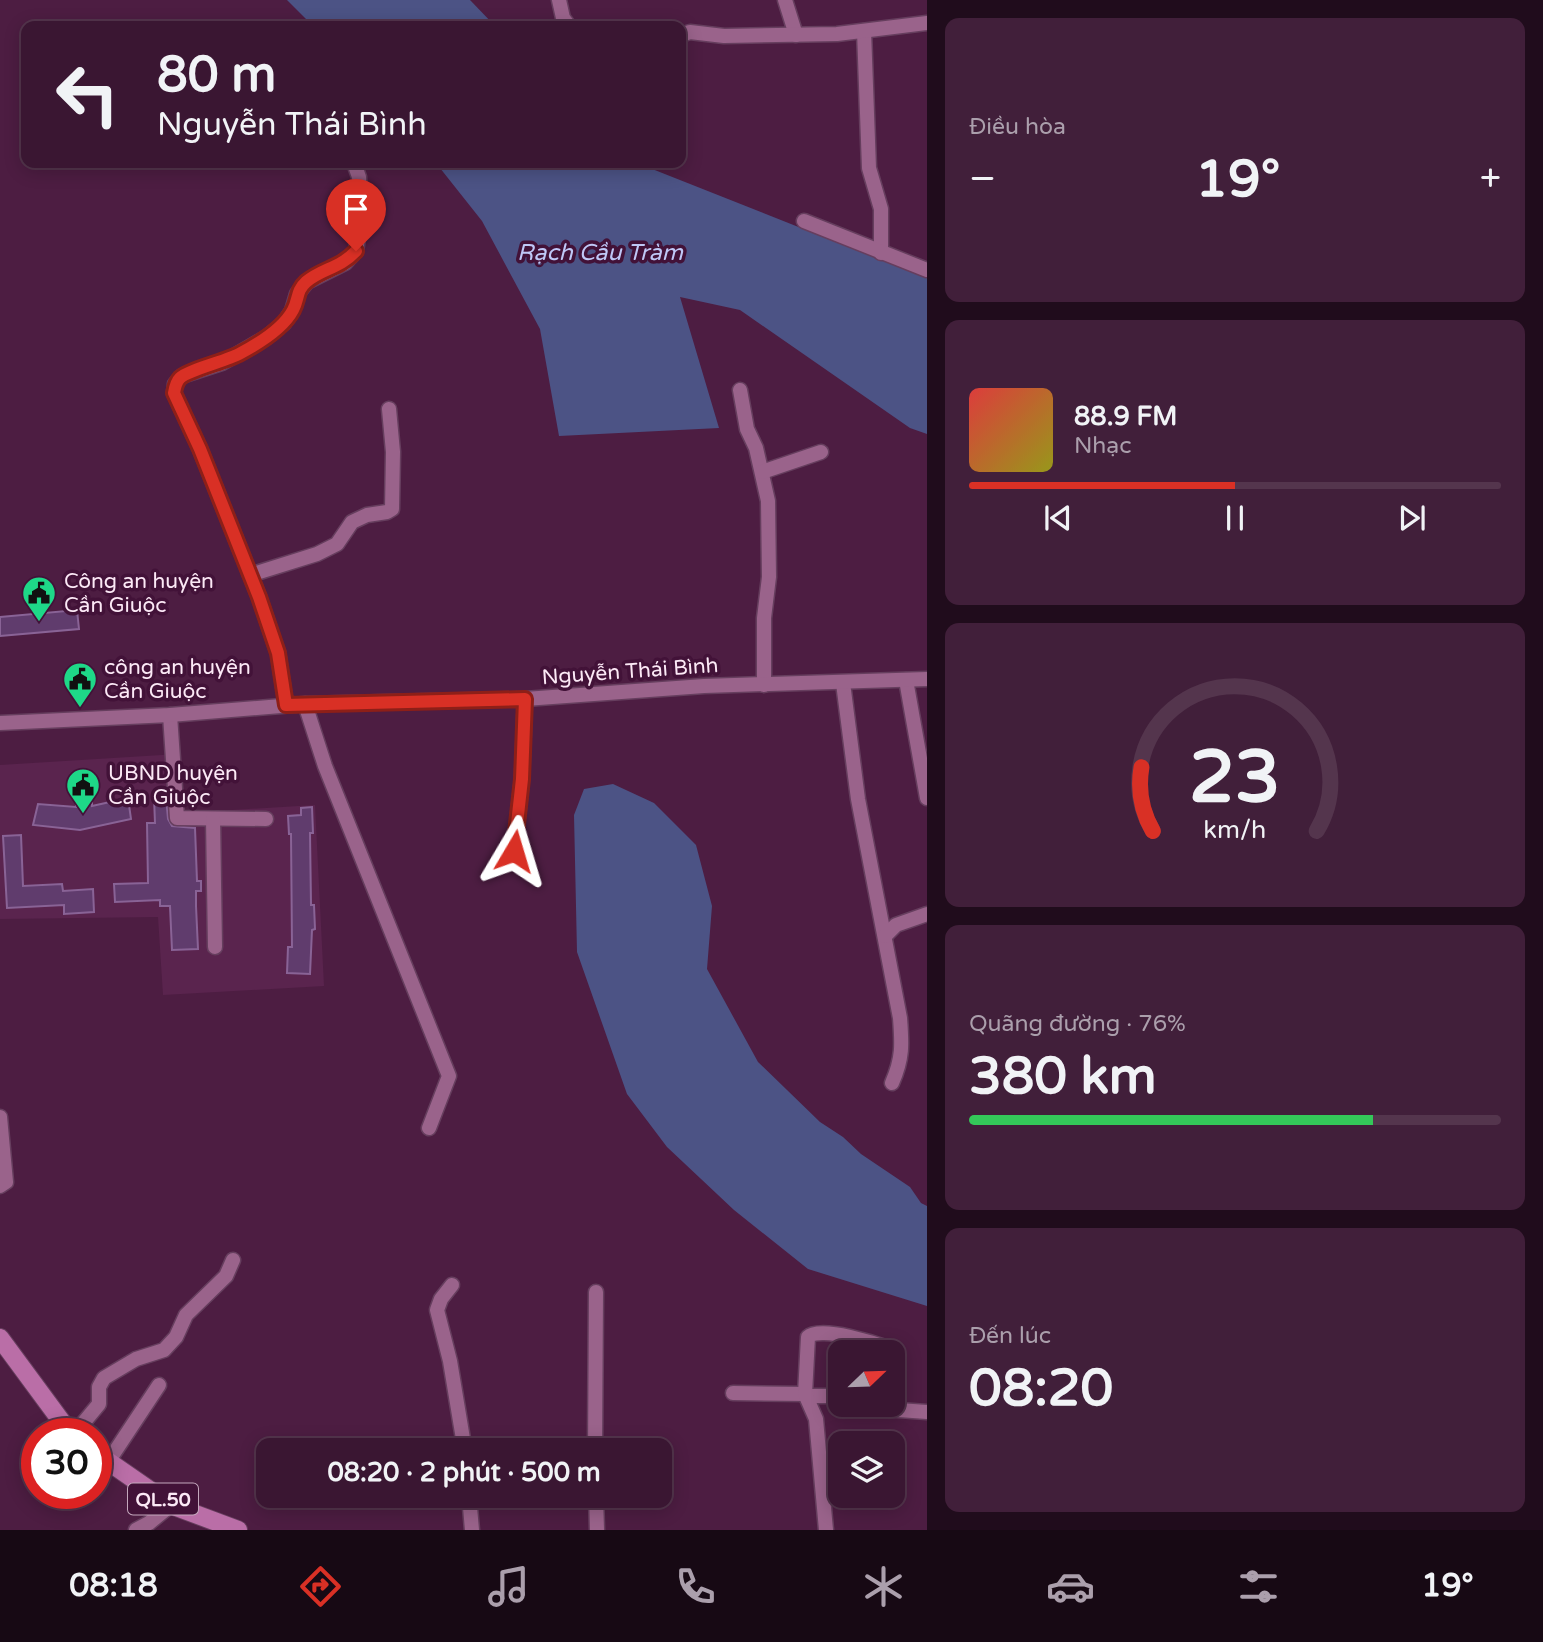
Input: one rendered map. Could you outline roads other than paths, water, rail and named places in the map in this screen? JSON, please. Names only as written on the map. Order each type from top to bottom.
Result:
[{"type":"main road","points":[[0,1338],[61,1418]]},
{"type":"main road","name":"QL.50","points":[[112,1465],[171,1505],[238,1530]]},
{"type":"street","points":[[559,0],[565,21]]},
{"type":"street","points":[[785,0],[796,35]]},
{"type":"street","points":[[686,33],[724,36],[796,35],[927,23]]},
{"type":"street","points":[[864,30],[869,167],[881,209],[881,253]]},
{"type":"street","points":[[286,705],[278,653],[200,449],[174,393],[175,384],[182,376],[222,363],[267,337],[284,323],[292,311],[297,294],[307,282],[345,263],[356,251],[361,220],[356,168]]},
{"type":"street","points":[[804,221],[927,270]]},
{"type":"street","points":[[740,390],[747,429],[756,448],[768,501],[769,577],[764,618],[764,685]]},
{"type":"street","points":[[250,575],[317,554],[337,544],[352,522],[392,509],[393,452],[389,409]]},
{"type":"street","points":[[762,472],[821,452]]},
{"type":"street","name":"Nguyễn Thái Bình","points":[[0,723],[170,715],[305,704],[525,699],[704,686],[927,679]]},
{"type":"street","points":[[906,680],[927,798]]},
{"type":"street","points":[[843,683],[858,799],[900,1018],[901,1064],[892,1083]]},
{"type":"street","points":[[514,851],[522,779],[525,699]]},
{"type":"street","points":[[305,704],[325,766],[449,1076],[429,1128]]},
{"type":"street","points":[[170,715],[177,818],[266,819]]},
{"type":"street","points":[[213,819],[215,947]]},
{"type":"street","points":[[885,936],[896,925],[927,914]]},
{"type":"street","points":[[0,1117],[6,1169],[6,1182],[0,1186]]},
{"type":"street","points":[[86,1418],[99,1404],[99,1387],[104,1378],[136,1359],[164,1350],[176,1338],[186,1315],[226,1276],[233,1260]]},
{"type":"street","points":[[452,1285],[441,1299],[437,1310],[450,1362],[463,1438]]},
{"type":"street","points":[[595,1438],[596,1292]]},
{"type":"street","points":[[826,1530],[816,1419],[806,1395],[809,1335],[816,1333],[865,1340]]},
{"type":"street","points":[[112,1445],[159,1385]]},
{"type":"street","points":[[733,1392],[828,1396]]},
{"type":"street","points":[[905,1410],[927,1412]]},
{"type":"street","points":[[136,1530],[171,1505]]},
{"type":"street","points":[[470,1508],[472,1530]]},
{"type":"street","points":[[596,1508],[597,1530]]},
{"type":"water","points":[[287,0],[470,0],[490,21],[308,21]]},
{"type":"water","name":"Rạch Cầu Tràm","points":[[440,168],[650,168],[927,278],[927,434],[910,428],[740,310],[680,297],[719,428],[559,436],[540,329],[482,221]]},
{"type":"water","points":[[613,784],[654,803],[696,845],[712,906],[707,969],[758,1062],[820,1122],[910,1187],[921,1203],[927,1206],[927,1306],[808,1269],[734,1210],[667,1147],[627,1094],[577,952],[574,815],[584,789]]},
{"type":"place","name":"Công an huyện Cần Giuộc","points":[[39,623]]},
{"type":"place","name":"công an huyện Cần Giuộc","points":[[80,709]]},
{"type":"place","name":"UBND huyện Cần Giuộc","points":[[83,815]]}]
